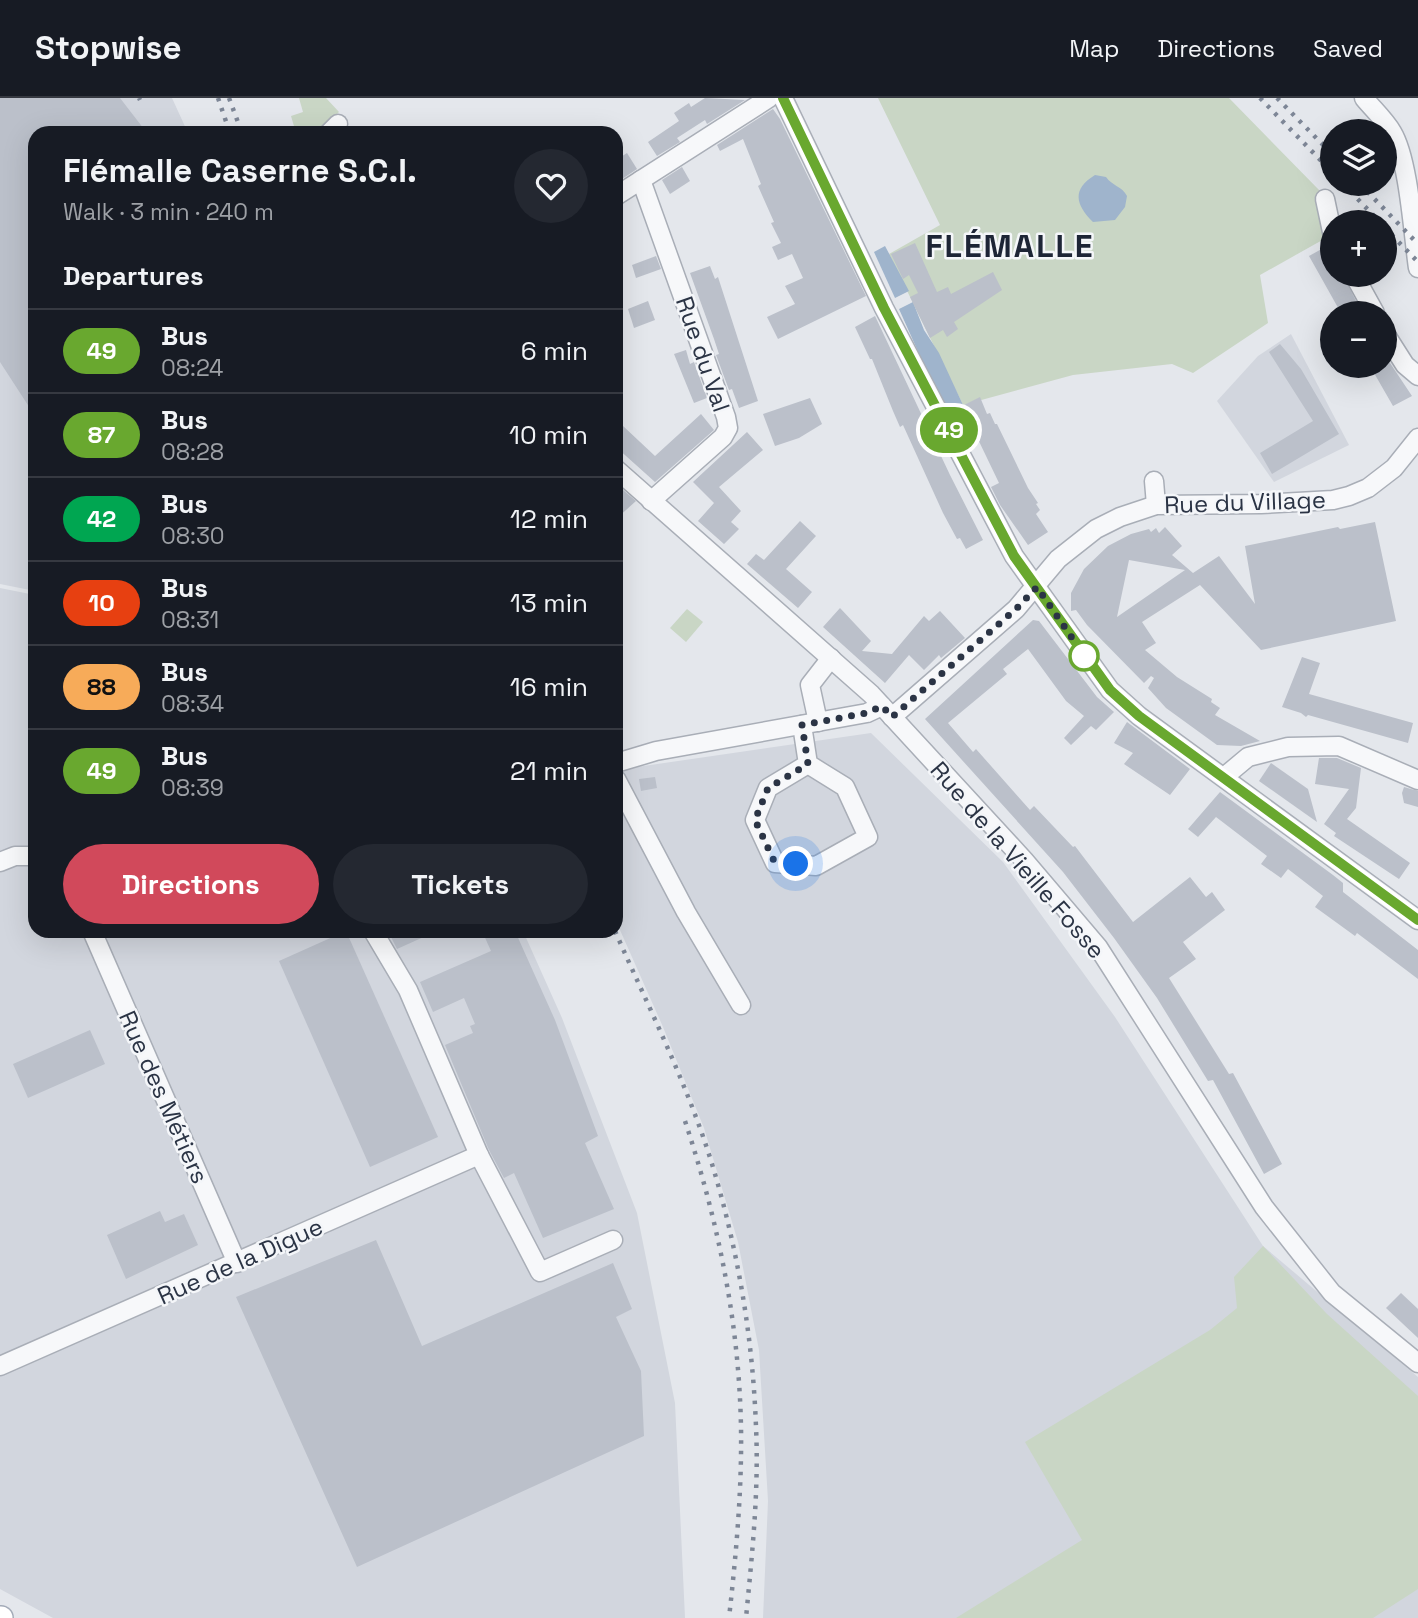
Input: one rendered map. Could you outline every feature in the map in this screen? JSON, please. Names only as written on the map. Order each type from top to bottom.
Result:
[{"type":"street","points":[[623,192],[769,98]]},
{"type":"street","points":[[783,98],[884,308],[1014,556],[1110,690],[1139,716],[1418,920]]},
{"type":"street","points":[[1364,98],[1392,131],[1399,147],[1418,268]]},
{"type":"street","name":"Rue du Val","points":[[641,180],[728,428],[723,437],[651,501]]},
{"type":"street","points":[[1325,200],[1327,210]]},
{"type":"street","points":[[1397,352],[1405,365],[1418,376]]},
{"type":"street","name":"Rue du Village","points":[[887,711],[1016,609],[1058,559],[1096,528],[1156,505],[1261,504],[1333,500],[1349,496],[1368,488],[1394,468],[1418,438]]},
{"type":"street","name":"Rue de la Vieille Fosse","points":[[623,475],[872,694],[1024,860],[1098,947],[1264,1208],[1332,1293],[1418,1363]]},
{"type":"street","points":[[1154,481],[1156,505]]},
{"type":"street","points":[[808,764],[810,685],[831,658]]},
{"type":"street","points":[[623,761],[656,751],[887,711]]},
{"type":"street","points":[[1224,777],[1248,757],[1288,747],[1339,746],[1418,780]]},
{"type":"street","points":[[808,764],[845,787],[868,837],[816,866],[775,863],[755,820],[768,788],[808,764]]},
{"type":"street","points":[[623,792],[686,912],[741,1005]]},
{"type":"street","points":[[0,862],[15,856],[28,856]]},
{"type":"street","name":"Rue des Métiers","points":[[95,938],[237,1263]]},
{"type":"street","points":[[377,938],[408,990],[479,1155],[540,1272],[614,1240]]},
{"type":"street","name":"Rue de la Digue","points":[[0,1366],[479,1155]]},
{"type":"shaded area","points":[[0,98],[172,98],[185,126],[28,126],[28,590],[0,584]]},
{"type":"shaded area","points":[[1291,334],[1349,445],[1274,482],[1217,401],[1258,356]]},
{"type":"shaded area","points":[[0,588],[28,594],[28,938],[526,938],[562,1018],[637,1213],[675,1403],[685,1618],[53,1618],[0,1589]]},
{"type":"shaded area","points":[[871,733],[1003,862],[1115,1017],[1263,1246],[1418,1377],[1418,1618],[763,1618],[768,1501],[759,1350],[738,1242],[704,1128],[623,937],[623,769]]},
{"type":"green space","points":[[299,98],[326,98],[339,112],[324,126],[294,126],[291,116],[303,112]]},
{"type":"green space","points":[[878,98],[1229,98],[1320,191],[1322,210],[1320,210],[1320,241],[1260,275],[1268,323],[1193,373],[1172,364],[1073,375],[963,405],[889,254],[940,225]]},
{"type":"green space","points":[[687,609],[703,622],[686,642],[670,628]]},
{"type":"green space","points":[[1263,1246],[1327,1314],[1418,1396],[1418,1589],[1373,1618],[956,1618],[1082,1540],[1025,1442],[1210,1330],[1237,1308],[1234,1277]]},
{"type":"water","points":[[1095,175],[1106,177],[1127,196],[1125,207],[1115,220],[1093,222],[1082,209],[1080,191]]},
{"type":"water","points":[[885,246],[909,291],[895,298],[874,252]]},
{"type":"water","points":[[913,302],[924,330],[939,353],[963,405],[946,414],[899,309]]},
{"type":"building","points":[[0,98],[120,98],[142,126],[28,126],[28,405],[0,362]]},
{"type":"building","points":[[705,98],[745,100],[707,124],[705,120],[677,138],[680,142],[657,156],[648,142],[679,121],[674,113],[689,103],[691,107]]},
{"type":"building","points":[[773,109],[866,296],[778,339],[767,317],[795,304],[785,286],[803,278],[792,254],[778,260],[772,247],[781,243],[771,223],[774,222],[758,186],[761,184],[743,139],[720,151],[717,145]]},
{"type":"building","points":[[627,153],[637,169],[623,178],[623,156]]},
{"type":"building","points":[[682,167],[690,181],[670,194],[662,180]]},
{"type":"building","points":[[915,243],[937,292],[948,287],[951,294],[993,272],[1002,290],[954,322],[958,329],[947,337],[943,330],[930,338],[910,297],[918,293],[909,275],[903,279],[891,254]]},
{"type":"building","points":[[1320,250],[1320,276],[1309,256]]},
{"type":"building","points":[[656,256],[661,269],[636,278],[632,265]]},
{"type":"building","points":[[710,266],[715,279],[718,277],[758,401],[739,408],[716,355],[719,354],[690,273]]},
{"type":"building","points":[[1326,287],[1349,287],[1356,301],[1334,301]]},
{"type":"building","points":[[648,301],[655,320],[634,328],[628,309]]},
{"type":"building","points":[[875,316],[983,540],[966,549],[960,538],[957,539],[943,513],[903,425],[900,427],[872,359],[855,327]]},
{"type":"building","points":[[1280,344],[1301,369],[1339,434],[1272,474],[1260,453],[1313,421],[1269,352]]},
{"type":"building","points":[[686,350],[690,364],[694,362],[707,398],[694,403],[674,354]]},
{"type":"building","points":[[1397,374],[1412,396],[1393,406],[1377,378],[1397,378]]},
{"type":"building","points":[[980,397],[1038,503],[1036,504],[1040,510],[1036,514],[1048,532],[1028,545],[991,487],[999,483],[962,406]]},
{"type":"building","points":[[810,398],[822,424],[799,438],[775,446],[763,414]]},
{"type":"building","points":[[701,414],[714,430],[655,482],[623,453],[623,426],[655,456]]},
{"type":"building","points":[[747,432],[763,450],[719,487],[741,511],[731,522],[739,529],[724,544],[698,521],[714,503],[693,482]]},
{"type":"building","points":[[623,490],[636,501],[623,513]]},
{"type":"building","points":[[800,521],[816,536],[786,569],[812,592],[798,608],[747,564],[756,554],[764,560]]},
{"type":"building","points":[[1375,522],[1396,621],[1261,650],[1200,585],[1142,622],[1156,643],[1145,650],[1177,677],[1212,699],[1211,702],[1220,708],[1215,715],[1260,741],[1241,746],[1217,745],[1166,708],[1148,688],[1154,678],[1151,676],[1144,683],[1087,625],[1076,610],[1071,611],[1071,593],[1084,569],[1108,546],[1131,534],[1149,529],[1151,532],[1156,528],[1159,533],[1165,527],[1182,546],[1172,555],[1193,573],[1219,556],[1255,604],[1245,546],[1338,527],[1340,529]],"holes":[[[1129,560],[1185,570],[1117,617]]]},
{"type":"building","points":[[840,608],[871,641],[862,651],[892,654],[924,616],[929,621],[940,611],[965,638],[941,658],[939,655],[924,670],[909,655],[885,683],[823,627]]},
{"type":"building","points":[[1033,620],[1039,621],[1097,697],[1114,712],[1096,730],[1091,726],[1071,745],[1064,738],[1084,716],[1066,701],[1028,649],[1003,669],[1007,674],[948,723],[973,752],[976,749],[1030,810],[1034,806],[1073,847],[1075,846],[1133,922],[1190,877],[1206,897],[1212,892],[1225,910],[1183,942],[1196,959],[1169,978],[1229,1074],[1233,1073],[1282,1164],[1264,1174],[1213,1080],[1208,1081],[1157,998],[1114,938],[1063,872],[925,719]]},
{"type":"building","points":[[1302,657],[1320,663],[1309,694],[1413,723],[1408,743],[1308,715],[1306,717],[1282,707]]},
{"type":"building","points":[[1127,722],[1190,769],[1170,795],[1124,764],[1133,753],[1114,743]]},
{"type":"building","points":[[1319,758],[1337,758],[1361,768],[1356,808],[1347,819],[1410,863],[1399,879],[1334,836],[1336,833],[1324,824],[1349,789],[1315,784]]},
{"type":"building","points":[[1271,763],[1308,789],[1317,822],[1259,781]]},
{"type":"building","points":[[655,777],[657,788],[641,791],[639,779]]},
{"type":"building","points":[[1404,787],[1418,791],[1418,807],[1404,803]]},
{"type":"building","points":[[1220,792],[1333,875],[1343,883],[1343,892],[1418,950],[1418,979],[1357,933],[1355,936],[1315,907],[1323,896],[1288,869],[1281,878],[1261,864],[1267,856],[1216,817],[1198,837],[1188,829]]},
{"type":"building","points":[[330,938],[349,938],[438,1137],[370,1167],[279,961]]},
{"type":"building","points":[[392,938],[421,938],[397,949]]},
{"type":"building","points":[[485,938],[518,938],[555,1020],[598,1136],[585,1143],[614,1209],[543,1238],[514,1173],[504,1178],[489,1150],[445,1045],[473,1033],[470,1026],[475,1024],[464,998],[433,1012],[420,982],[491,951]]},
{"type":"building","points":[[90,1030],[105,1064],[28,1098],[13,1064]]},
{"type":"building","points":[[160,1211],[165,1222],[184,1214],[198,1245],[126,1279],[107,1235]]},
{"type":"building","points":[[376,1240],[422,1346],[613,1263],[632,1309],[616,1317],[641,1371],[644,1436],[357,1567],[236,1297]]},
{"type":"building","points":[[1401,1293],[1418,1309],[1418,1338],[1386,1308]]},
{"type":"railway","points":[[218,98],[228,126]]},
{"type":"railway","points":[[229,98],[239,126]]},
{"type":"railway","points":[[1260,98],[1320,160]]},
{"type":"railway","points":[[1277,98],[1320,142]]},
{"type":"railway","points":[[1355,196],[1368,210]]},
{"type":"railway","points":[[1372,196],[1418,244]]},
{"type":"railway","points":[[1397,240],[1418,262]]},
{"type":"railway","points":[[618,938],[696,1117],[717,1181],[739,1273],[752,1365],[757,1451],[746,1618]]},
{"type":"railway","points":[[685,1121],[717,1234],[736,1349],[741,1475],[729,1618]]},
{"type":"bus line","name":"49","points":[[783,98],[884,308],[1014,556],[1110,690],[1139,716],[1418,920]]},
{"type":"district","name":"FLÉMALLE","points":[[1010,246]]},
{"type":"route","points":[[796,864],[775,863],[755,820],[768,788],[808,764],[802,725],[867,713],[882,706],[892,717],[1016,609],[1037,587],[1086,658],[1084,656]]}]
